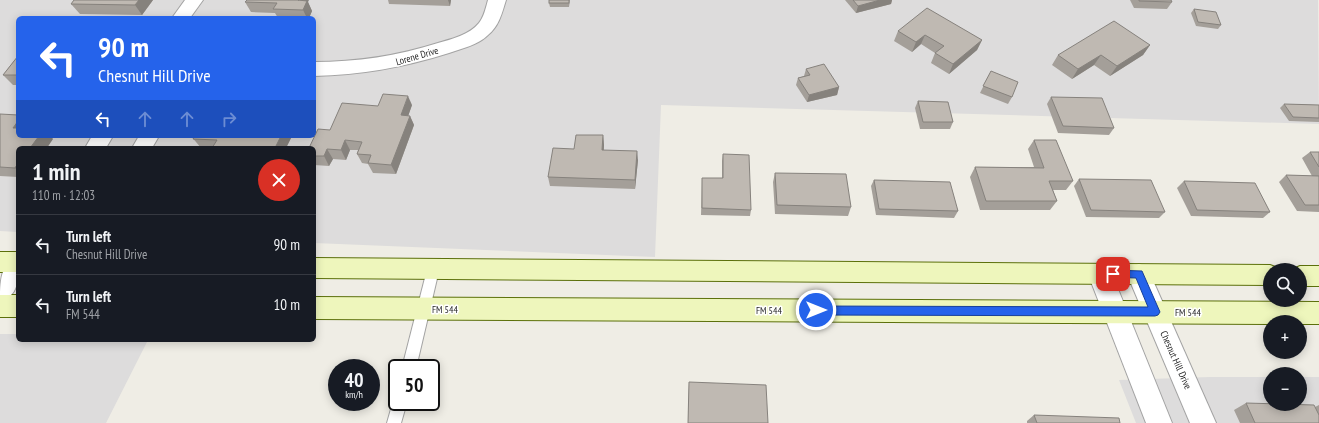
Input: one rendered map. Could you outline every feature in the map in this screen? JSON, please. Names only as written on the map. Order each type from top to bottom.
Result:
[{"type":"main road","points":[[0,262],[16,263]]},
{"type":"main road","points":[[316,268],[1263,275]]},
{"type":"main road","points":[[1307,276],[1319,276]]},
{"type":"main road","points":[[0,306],[16,306]]},
{"type":"main road","name":"FM 544","points":[[316,308],[1319,313]]},
{"type":"street","points":[[182,16],[194,0]]},
{"type":"street","points":[[196,16],[200,0]]},
{"type":"street","name":"Lorene Drive","points":[[316,69],[338,69],[380,65],[404,60],[454,45],[476,36],[485,28],[492,18],[497,0]]},
{"type":"street","points":[[0,292],[16,266]]},
{"type":"street","points":[[1100,274],[1159,423]]},
{"type":"street","name":"Chesnut Hill Drive","points":[[1139,274],[1203,423]]},
{"type":"lane","points":[[411,359],[433,270]]},
{"type":"lane","points":[[394,423],[397,411]]},
{"type":"shaded area","points":[[0,0],[1318,0],[1319,124],[661,105],[655,257],[316,243],[316,146],[16,146],[16,232],[0,231]]},
{"type":"shaded area","points":[[0,334],[16,334],[16,342],[147,342],[106,423],[0,423]]},
{"type":"shaded area","points":[[1263,377],[1263,411],[1307,411],[1307,377],[1319,377],[1319,423],[1136,423],[1119,380]]},
{"type":"building","points":[[74,0],[139,0],[135,5],[71,4]]},
{"type":"building","points":[[247,0],[307,1],[303,10],[273,9],[277,3],[245,2]]},
{"type":"building","points":[[549,0],[569,0],[569,3],[549,3]]},
{"type":"building","points":[[853,0],[880,0],[858,6]]},
{"type":"building","points":[[1171,0],[1172,2],[1139,1]]},
{"type":"building","points":[[927,8],[982,40],[953,64],[935,53],[944,46],[925,35],[916,42],[898,31]]},
{"type":"building","points":[[1194,9],[1216,12],[1221,25],[1198,22]]},
{"type":"building","points":[[1114,21],[1150,45],[1117,66],[1101,55],[1078,69],[1058,55]]},
{"type":"building","points":[[16,59],[16,75],[3,75]]},
{"type":"building","points":[[824,64],[839,87],[809,95],[798,78],[810,75],[806,69]]},
{"type":"building","points":[[991,71],[1018,82],[1012,97],[983,86]]},
{"type":"building","points":[[383,94],[408,96],[401,115],[410,116],[391,165],[368,163],[371,155],[357,154],[362,142],[345,140],[341,150],[327,149],[324,156],[316,156],[316,146],[310,146],[314,138],[316,138],[318,129],[330,130],[342,103],[378,106]]},
{"type":"building","points":[[1051,97],[1102,98],[1114,128],[1063,126]]},
{"type":"building","points":[[918,101],[948,102],[953,122],[923,122]]},
{"type":"building","points":[[1284,104],[1319,105],[1319,118],[1293,117]]},
{"type":"building","points":[[0,114],[16,115],[16,124],[13,128],[16,128],[16,138],[38,138],[32,146],[16,146],[15,168],[0,167]]},
{"type":"building","points":[[576,135],[603,135],[602,150],[637,151],[635,180],[548,177],[553,148],[574,149]]},
{"type":"building","points":[[280,138],[276,146],[213,146],[217,140],[193,139]]},
{"type":"building","points":[[1034,140],[1056,140],[1073,181],[1049,181],[1057,201],[986,201],[975,167],[1044,168]]},
{"type":"building","points":[[1310,152],[1319,152],[1319,167]]},
{"type":"building","points":[[723,154],[749,155],[751,210],[702,208],[702,178],[723,178]]},
{"type":"building","points":[[775,173],[846,174],[851,207],[777,205]]},
{"type":"building","points":[[1286,175],[1319,176],[1319,205],[1305,205]]},
{"type":"building","points":[[1079,179],[1151,180],[1165,212],[1091,210]]},
{"type":"building","points":[[874,180],[950,182],[958,211],[879,209]]},
{"type":"building","points":[[1184,181],[1255,183],[1270,212],[1197,210]]},
{"type":"building","points":[[689,382],[766,385],[768,423],[688,423]]},
{"type":"building","points":[[1246,403],[1263,404],[1263,411],[1307,411],[1307,405],[1314,405],[1319,415],[1319,423],[1255,423]]},
{"type":"building","points":[[1034,415],[1119,418],[1120,423],[1037,423]]},
{"type":"route","points":[[816,310],[1155,312],[1139,274],[1113,274]]}]
